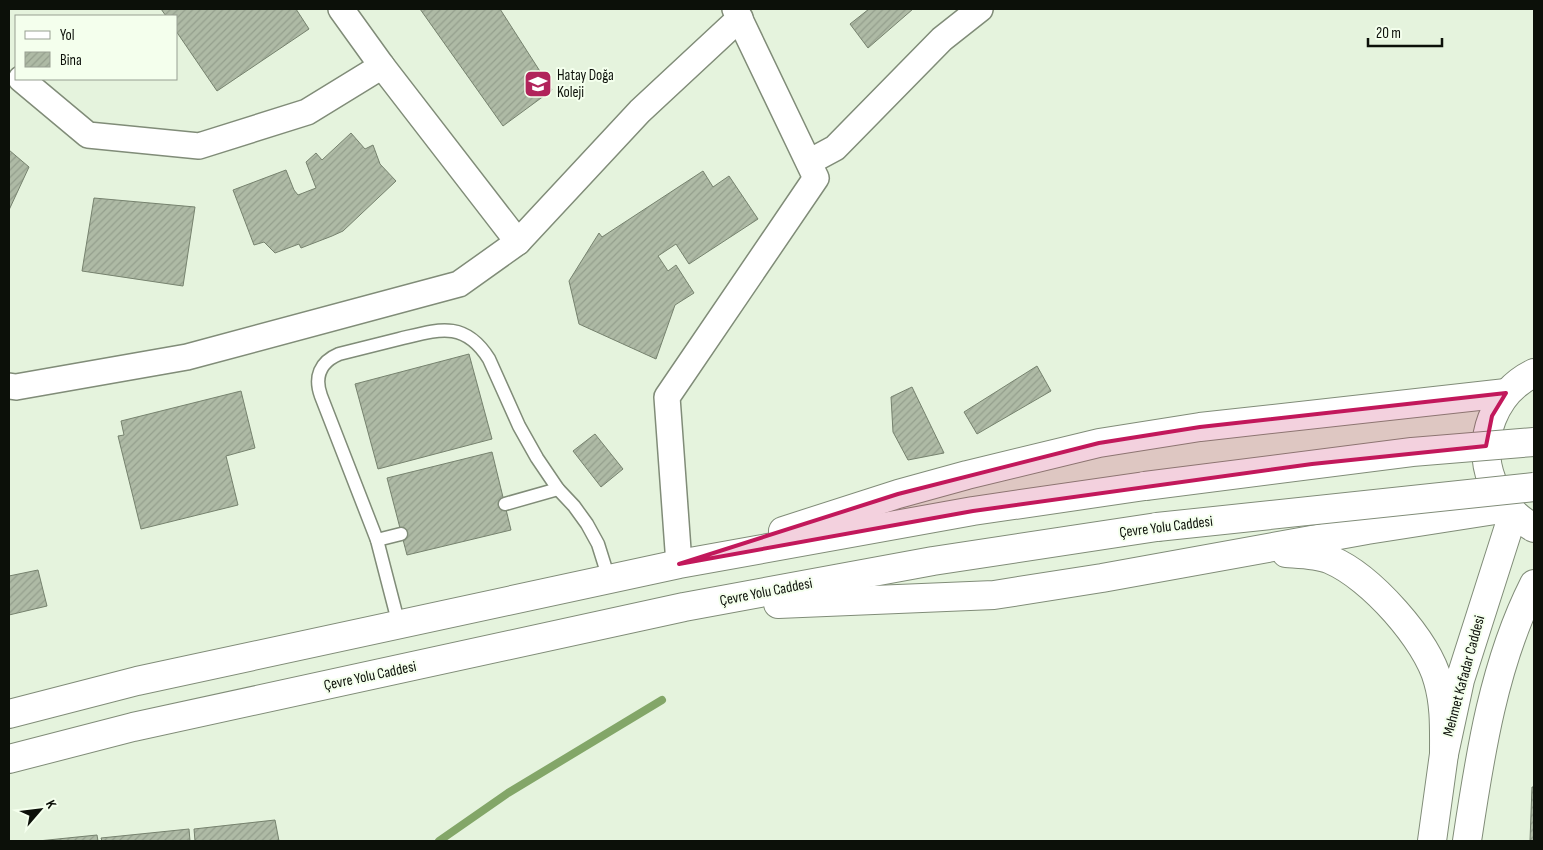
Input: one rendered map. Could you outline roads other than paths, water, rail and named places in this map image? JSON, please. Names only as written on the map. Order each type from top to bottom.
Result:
[{"type":"main road","points":[[1519,517],[1496,493],[1487,468],[1486,442],[1492,416],[1506,393],[1524,378],[1534,373]]},
{"type":"main road","points":[[679,564],[898,494],[1099,443],[1200,427],[1506,393]]},
{"type":"main road","points":[[9,714],[137,681],[679,564],[973,511],[1146,486],[1403,453],[1534,442]]},
{"type":"main road","name":"Çevre Yolu Caddesi","points":[[9,759],[134,727],[684,607],[932,561],[1157,527],[1534,487]]},
{"type":"main road","points":[[684,607],[994,595],[1368,530],[1519,517]]},
{"type":"main road","name":"Mehmet Kafadar Caddesi","points":[[1432,841],[1444,754],[1460,680],[1519,517]]},
{"type":"main road","points":[[1255,551],[1301,554],[1331,560],[1368,583],[1399,616],[1425,653],[1438,680],[1444,712],[1444,754]]},
{"type":"main road","points":[[1467,841],[1487,727],[1506,651],[1522,608],[1534,584]]},
{"type":"street","points":[[340,9],[518,242]]},
{"type":"street","points":[[809,162],[834,148],[942,39],[980,9]]},
{"type":"street","points":[[9,386],[16,387],[187,357],[459,284],[518,242],[640,111],[738,14],[816,178],[667,398],[679,564]]},
{"type":"street","points":[[22,80],[88,135],[199,146],[307,112],[382,66]]},
{"type":"lane","points":[[399,625],[377,540],[318,388],[318,378],[320,370],[331,357],[438,330],[453,331],[467,336],[489,358],[502,393],[537,458],[558,489],[587,524],[598,544],[605,561],[609,579]]},
{"type":"lane","points":[[505,504],[558,489]]},
{"type":"lane","points":[[377,540],[401,534]]},
{"type":"waterway","points":[[439,841],[508,793],[662,700]]},
{"type":"place","name":"Hatay Doğa Koleji","points":[[538,84]]}]
